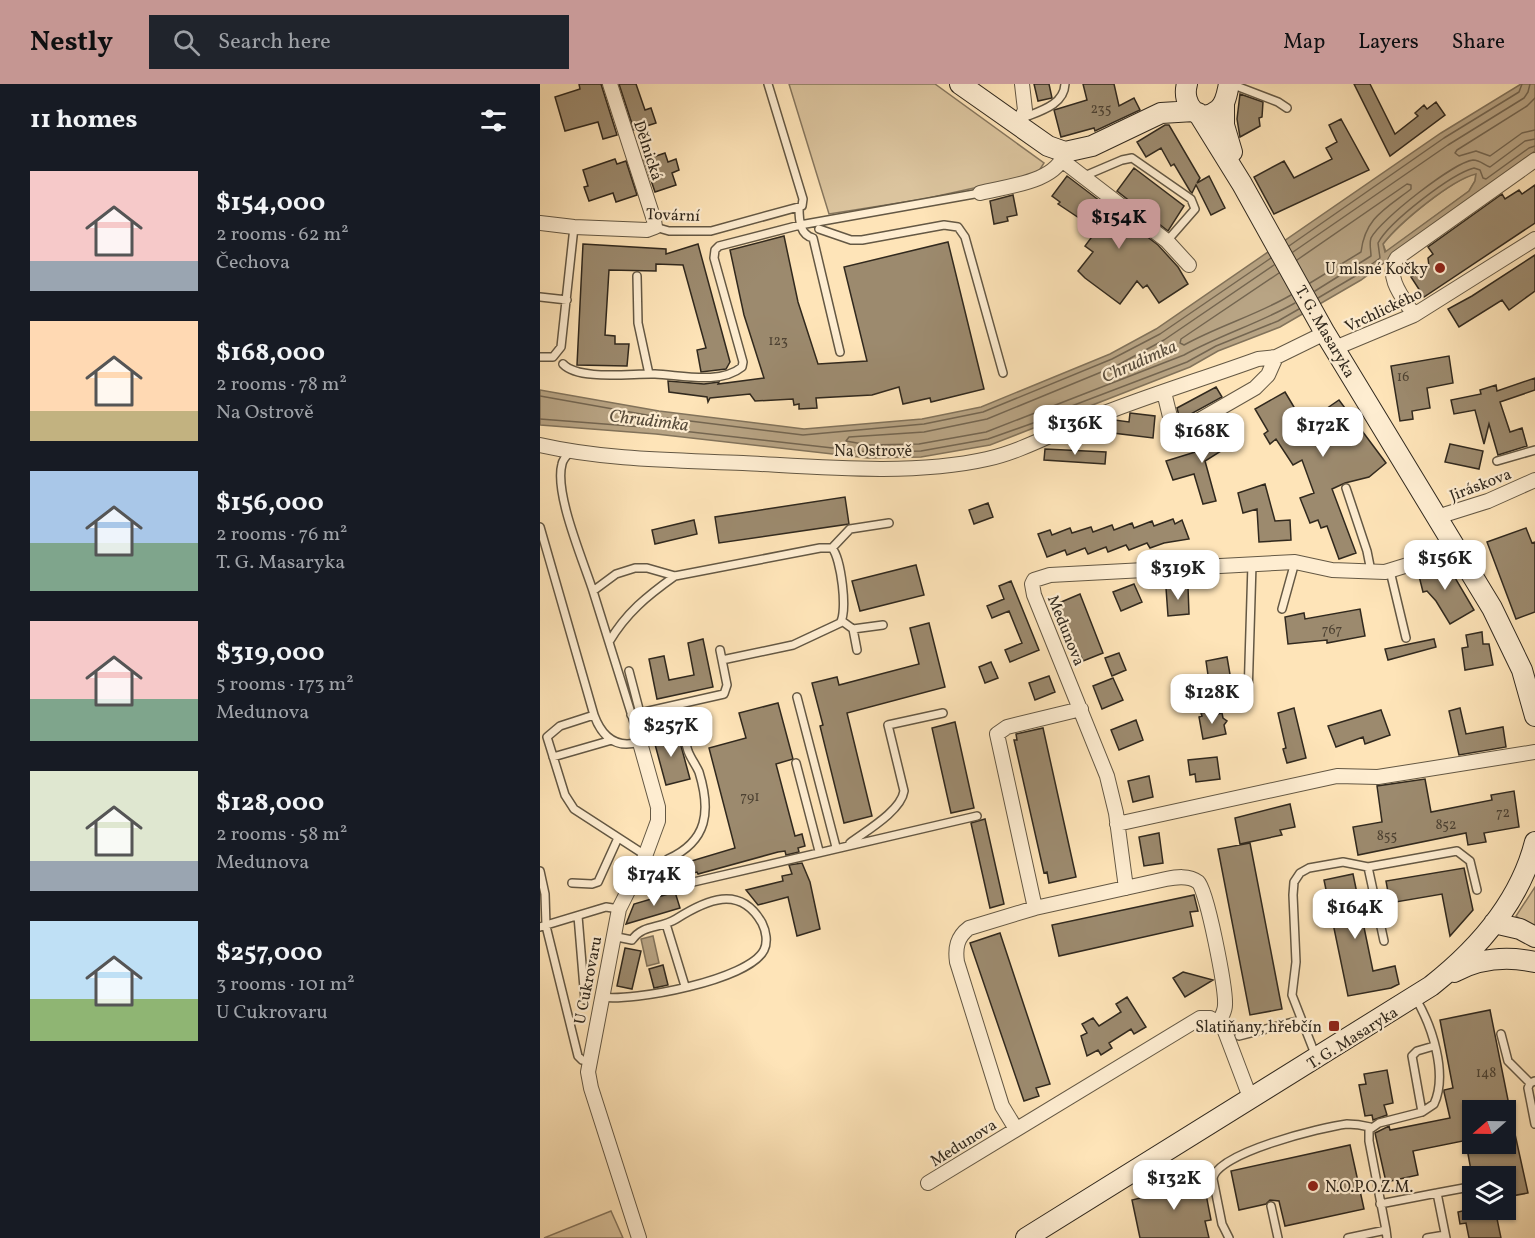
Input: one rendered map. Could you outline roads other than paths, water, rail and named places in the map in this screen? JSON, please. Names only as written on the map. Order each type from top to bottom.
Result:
[{"type":"main road","points":[[960,84],[1021,121],[1048,146],[1064,157],[1092,146],[1122,130],[1159,106],[1185,84]]},
{"type":"main road","name":"T. G. Masaryka","points":[[1185,84],[1185,99],[1196,112],[1251,199],[1327,336],[1452,542],[1510,643],[1522,670],[1535,716]]},
{"type":"main road","points":[[1122,130],[1166,112],[1214,113],[1228,90]]},
{"type":"main road","name":"T. G. Masaryka","points":[[1228,90],[1224,129],[1251,199]]},
{"type":"main road","name":"T. G. Masaryka","points":[[1026,1238],[1423,992],[1471,952],[1494,923],[1519,885],[1535,842]]},
{"type":"main road","points":[[1494,923],[1520,929],[1535,937]]},
{"type":"main road","points":[[1494,923],[1505,949],[1528,961]]},
{"type":"main road","points":[[1423,992],[1466,966],[1498,958],[1528,961]]},
{"type":"street","name":"Dělnická","points":[[610,84],[654,219],[654,227]]},
{"type":"street","points":[[1021,121],[1026,105],[1022,84]]},
{"type":"street","points":[[980,193],[1037,178],[1050,172],[1064,157],[1082,177],[1167,241],[1189,265]]},
{"type":"street","points":[[1414,315],[1393,278],[1392,268],[1397,258],[1535,160]]},
{"type":"street","name":"Tovární","points":[[540,223],[647,230],[654,227]]},
{"type":"street","name":"Vrchlického","points":[[1327,336],[1414,315],[1535,239]]},
{"type":"street","name":"Na Ostrově","points":[[540,445],[570,452],[818,467],[905,468],[952,464],[1003,455],[1090,418],[1263,358],[1276,357],[1327,336]]},
{"type":"street","points":[[1164,392],[1172,425],[1182,430],[1255,388],[1268,375],[1276,357]]},
{"type":"street","name":"Jiráskova","points":[[1437,517],[1488,501],[1535,480]]},
{"type":"street","name":"Medunova","points":[[1126,888],[1117,824],[1107,776],[1034,595],[1032,584],[1034,580],[1050,575],[1295,562],[1332,570],[1390,572],[1411,564],[1452,542]]},
{"type":"street","points":[[1035,908],[997,734],[1006,727],[1080,709]]},
{"type":"street","name":"U Cukrovaru","points":[[638,736],[659,814],[645,855],[619,909],[589,1061],[591,1088],[639,1238]]},
{"type":"street","points":[[1117,824],[1337,776],[1378,777],[1535,752]]},
{"type":"street","name":"Medunova","points":[[928,1183],[1016,1129],[1192,1020],[1205,1017],[1219,1022],[1225,1008],[1224,989],[1206,900],[1199,882],[1174,877],[1035,908],[969,928],[962,934],[956,949],[958,969],[1002,1106],[1016,1129]]},
{"type":"street","points":[[1219,1022],[1226,1031],[1251,1100]]},
{"type":"lane","points":[[768,84],[803,199],[800,225],[806,235],[813,238]]},
{"type":"lane","points":[[1021,121],[1056,103],[1064,93],[1065,84]]},
{"type":"lane","points":[[1228,90],[1278,102],[1287,108]]},
{"type":"lane","points":[[1082,177],[1132,158],[1191,199],[1195,209],[1167,241]]},
{"type":"lane","points":[[563,364],[575,372],[623,375],[713,376],[741,369],[743,358],[714,258],[715,250],[723,243],[800,225],[819,225],[980,193]]},
{"type":"lane","name":"Tovární","points":[[654,227],[669,231],[711,231],[801,207]]},
{"type":"lane","points":[[813,238],[818,235],[819,225]]},
{"type":"lane","points":[[819,225],[856,240],[944,225],[958,227],[965,237],[1003,373]]},
{"type":"lane","points":[[540,357],[553,357],[560,351],[574,227]]},
{"type":"lane","points":[[813,238],[840,352]]},
{"type":"lane","points":[[637,276],[638,323],[648,374]]},
{"type":"lane","points":[[540,297],[567,300]]},
{"type":"lane","points":[[1497,461],[1535,450]]},
{"type":"lane","points":[[570,452],[562,463],[562,488],[638,736]]},
{"type":"lane","points":[[1346,488],[1367,551],[1371,571]]},
{"type":"lane","points":[[609,642],[621,622],[635,606],[675,576],[820,548],[832,548],[850,529],[889,522]]},
{"type":"lane","points":[[540,527],[599,726],[612,740],[623,745],[638,736],[680,724],[688,751],[699,773],[706,808],[702,829],[688,848],[668,859]]},
{"type":"lane","points":[[722,660],[793,645],[827,631],[842,621],[844,606],[838,560],[832,548]]},
{"type":"lane","points":[[1282,609],[1295,562]]},
{"type":"lane","points":[[1248,696],[1252,564]]},
{"type":"lane","points":[[593,591],[616,574],[635,568],[647,568],[675,576]]},
{"type":"lane","points":[[1390,572],[1406,638]]},
{"type":"lane","points":[[842,621],[853,629],[857,650]]},
{"type":"lane","points":[[853,629],[883,625]]},
{"type":"lane","points":[[631,715],[724,694],[728,685],[720,650]]},
{"type":"lane","points":[[629,670],[640,713]]},
{"type":"lane","points":[[796,697],[836,848]]},
{"type":"lane","points":[[848,845],[895,808],[903,797],[904,791],[888,725],[943,713]]},
{"type":"lane","points":[[594,715],[564,725],[550,733],[547,740],[565,795],[570,805],[578,813],[645,855]]},
{"type":"lane","points":[[553,757],[612,740]]},
{"type":"lane","points":[[796,763],[819,851]]},
{"type":"lane","points":[[635,875],[658,887],[672,887],[977,816]]},
{"type":"lane","points":[[572,883],[598,882],[618,838]]},
{"type":"lane","points":[[1317,1059],[1292,995],[1296,962],[1293,895],[1296,878],[1309,868],[1336,863],[1349,862],[1368,867],[1457,851],[1470,861],[1477,890]]},
{"type":"lane","points":[[1368,867],[1384,941]]},
{"type":"lane","points":[[540,871],[545,894],[543,926],[576,1049],[580,1059],[589,1061]]},
{"type":"lane","points":[[601,997],[629,998],[663,993],[732,973],[754,961],[766,947],[765,930],[746,904],[732,898],[721,899],[694,908],[666,924],[640,931],[630,941],[612,936]]},
{"type":"lane","points":[[543,926],[606,907],[619,909]]},
{"type":"lane","points":[[578,916],[585,1000]]},
{"type":"lane","points":[[666,924],[685,986]]},
{"type":"lane","points":[[1229,1238],[1222,1224],[1213,1179],[1219,1168],[1252,1148],[1346,1124],[1370,1127],[1422,1112],[1434,1104],[1440,1083],[1440,1071],[1423,992]]},
{"type":"lane","points":[[1239,1036],[1300,1020]]},
{"type":"lane","points":[[1501,1034],[1506,1059],[1532,1082],[1528,1088],[1535,1124]]},
{"type":"lane","points":[[1422,1112],[1412,1056],[1417,1051],[1434,1047]]},
{"type":"lane","points":[[1348,1238],[1386,1234],[1369,1141],[1370,1127]]},
{"type":"lane","points":[[1380,1204],[1462,1188]]},
{"type":"lane","points":[[1427,1238],[1446,1236],[1437,1193]]},
{"type":"lane","points":[[1271,1206],[1278,1238]]},
{"type":"water","name":"Chrudimka","points":[[1521,84],[1535,84],[1535,151],[1361,280],[1280,327],[1218,351],[1190,367],[990,445],[921,457],[868,458],[656,434],[540,425],[540,390],[659,411],[804,429],[922,419],[981,407],[1110,354],[1156,329],[1441,133]],"holes":[[[1476,174],[1469,191],[1385,252],[1383,244],[1426,203],[1465,178]]]},
{"type":"water","points":[[653,936],[659,963],[647,966],[641,939]]},
{"type":"place","name":"U mlsné Kočky","points":[[1440,268]]},
{"type":"place","name":"Slatiňany, hřebčín","points":[[1334,1026]]},
{"type":"place","name":"N.O.P.O.Z.M.","points":[[1313,1186]]}]
